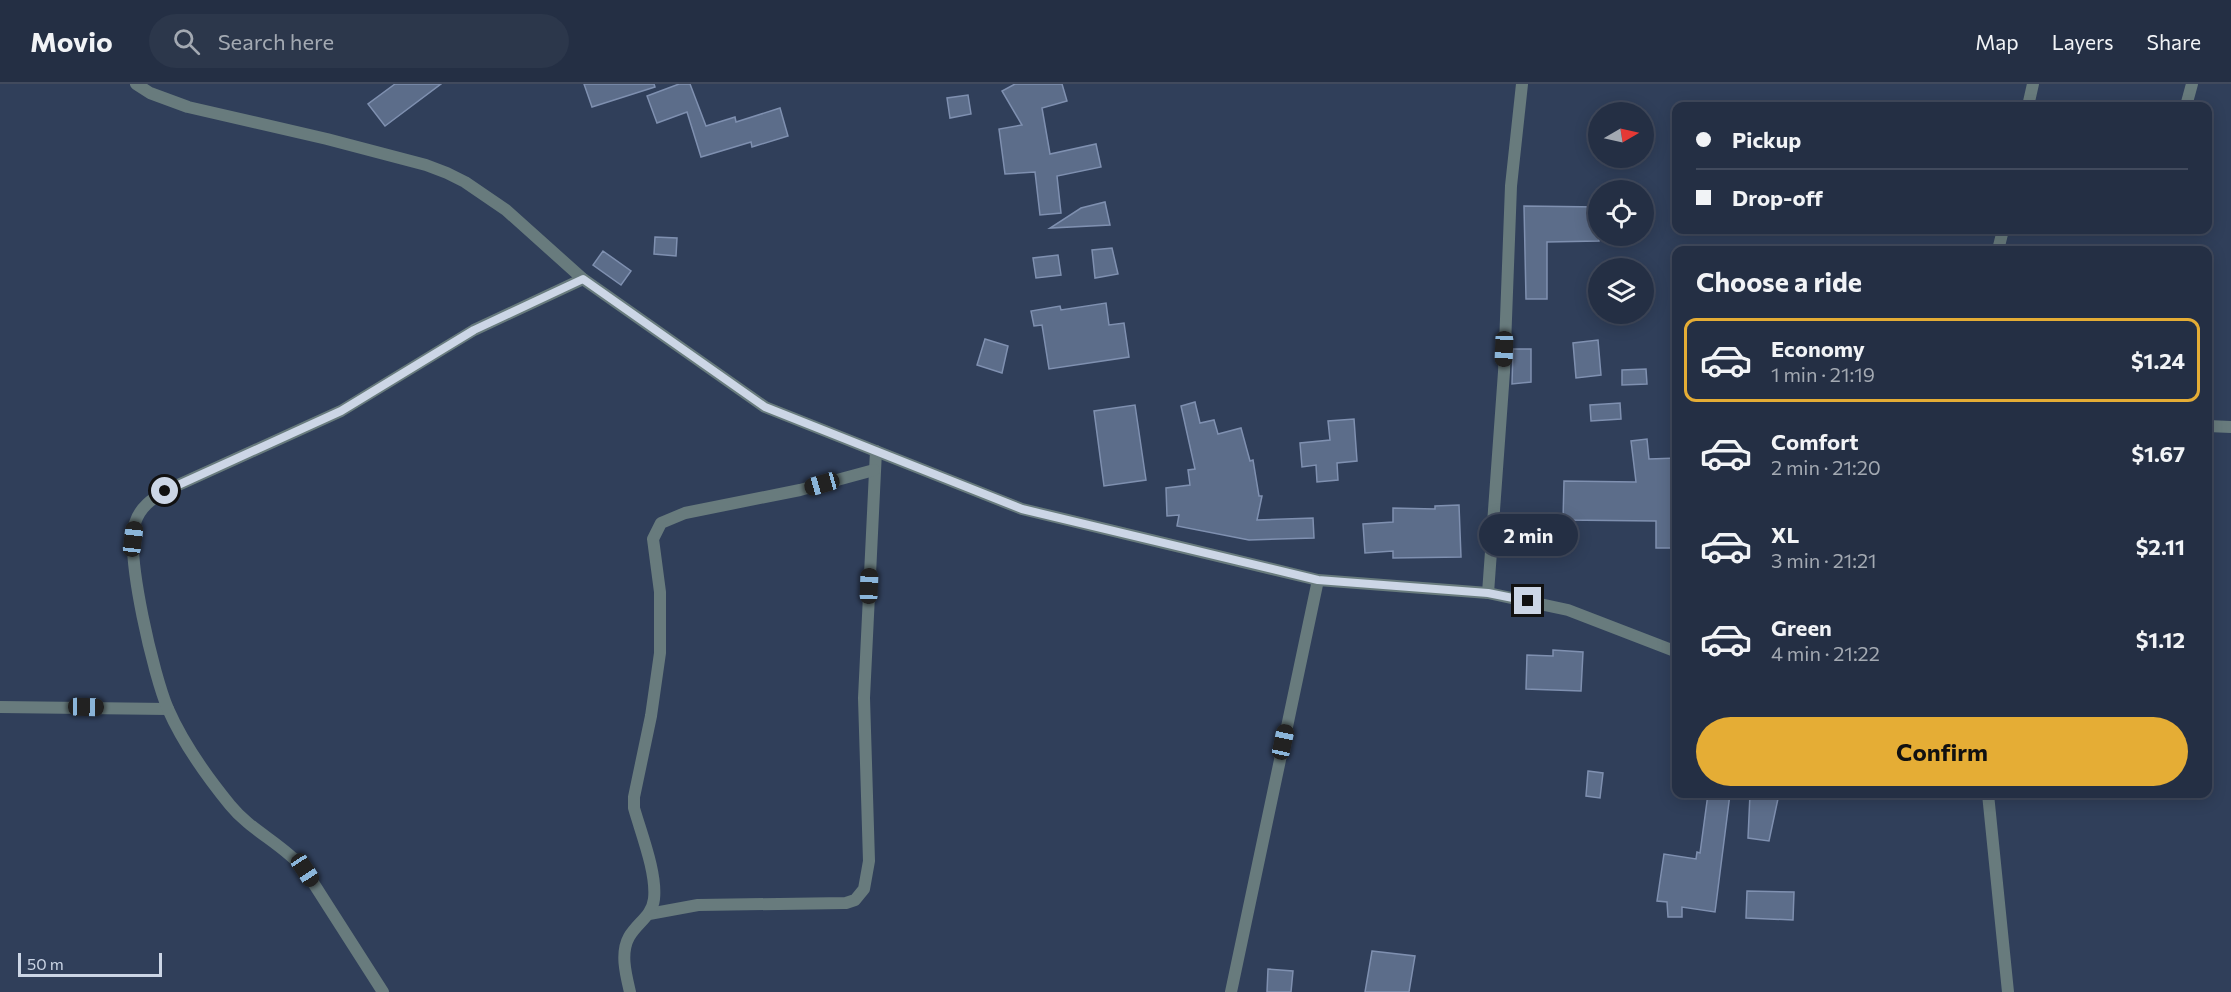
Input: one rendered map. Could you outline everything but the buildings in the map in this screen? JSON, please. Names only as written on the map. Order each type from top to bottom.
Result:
[{"type":"street","points":[[136,84],[150,93],[188,106],[327,139],[426,165],[447,173],[506,210],[583,279],[765,407],[1022,509],[1318,580],[1488,593],[1568,609],[1672,650]]},
{"type":"street","points":[[1488,593],[1504,372],[1511,186],[1522,84]]},
{"type":"street","points":[[2029,102],[2033,84]]},
{"type":"street","points":[[2187,102],[2192,84]]},
{"type":"street","points":[[383,992],[305,870],[293,856],[265,837],[232,807],[211,780],[168,709],[141,611],[133,539],[135,523],[142,509],[165,491],[341,411],[474,330],[583,279]]},
{"type":"street","points":[[2212,426],[2231,427]]},
{"type":"street","points":[[649,914],[698,905],[846,903],[855,900],[864,889],[870,861],[864,698],[876,451]]},
{"type":"street","points":[[630,992],[624,960],[625,946],[629,937],[649,914],[654,899],[652,879],[634,808],[634,797],[651,716],[660,653],[660,592],[653,547],[657,528],[668,518],[685,513],[800,490],[874,470]]},
{"type":"street","points":[[1231,992],[1318,580]]},
{"type":"street","points":[[0,706],[168,709]]},
{"type":"street","points":[[1988,798],[2008,992]]},
{"type":"route","points":[[165,491],[240,459],[341,411],[474,330],[583,279],[765,407],[1022,509],[1318,580],[1488,593],[1528,601]]}]
